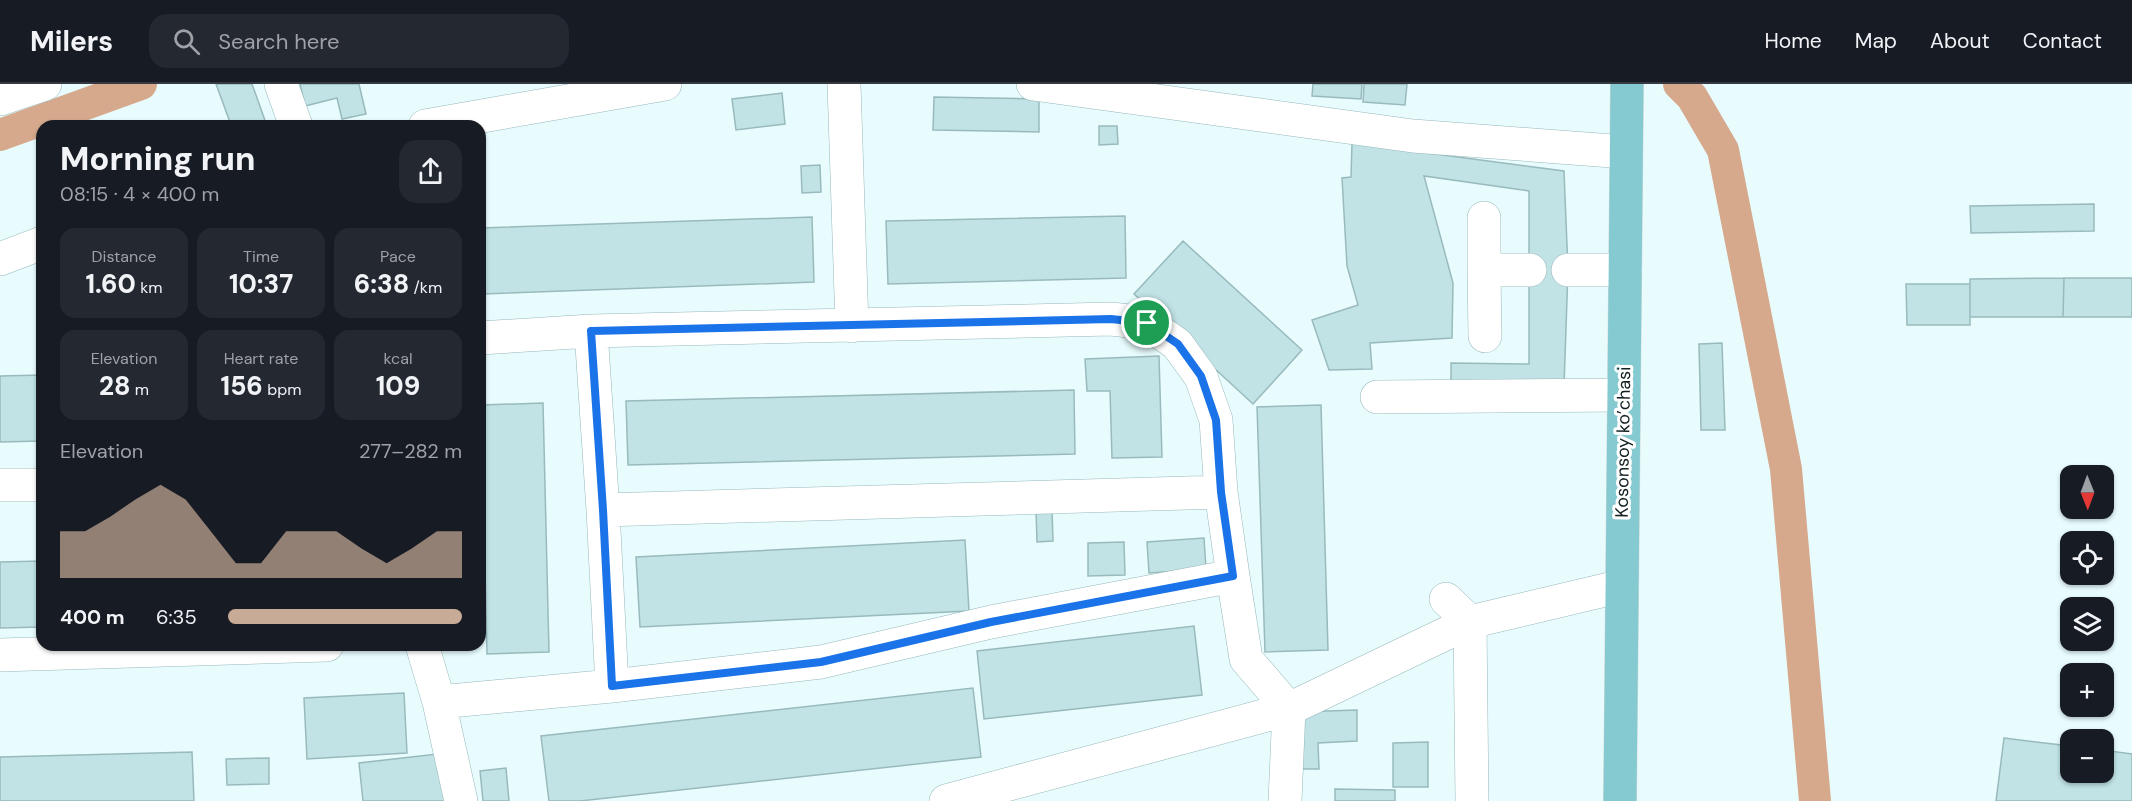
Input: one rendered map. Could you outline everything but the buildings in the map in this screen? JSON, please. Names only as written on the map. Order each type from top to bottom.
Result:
[{"type":"main road","name":"Kosonsoy ko’chasi","points":[[1620,801],[1627,84]]},
{"type":"street","points":[[0,99],[45,84]]},
{"type":"street","points":[[281,84],[294,120]]},
{"type":"street","points":[[459,120],[665,84]]},
{"type":"street","points":[[844,84],[852,326]]},
{"type":"street","points":[[1033,84],[1413,136],[1626,152]]},
{"type":"street","points":[[1484,218],[1485,336]]},
{"type":"street","points":[[0,259],[36,245]]},
{"type":"street","points":[[1484,270],[1530,270]]},
{"type":"street","points":[[1568,270],[1625,270]]},
{"type":"street","points":[[486,338],[591,331],[1111,319],[1147,323],[1178,344],[1201,376],[1216,420],[1221,492],[1246,659],[1288,709],[1285,801]]},
{"type":"street","points":[[591,331],[612,686]]},
{"type":"street","points":[[1377,397],[1624,395]]},
{"type":"street","points":[[0,485],[36,485]]},
{"type":"street","points":[[603,510],[1221,492]]},
{"type":"street","points":[[439,702],[612,686],[821,662],[991,622],[1233,576]]},
{"type":"street","points":[[946,801],[1288,709],[1470,622],[1622,586]]},
{"type":"street","points":[[1446,599],[1470,622],[1472,801]]},
{"type":"street","points":[[0,655],[108,651]]},
{"type":"street","points":[[424,651],[439,702],[461,801]]},
{"type":"waterway","points":[[41,120],[141,84]]},
{"type":"waterway","points":[[1679,84],[1692,97],[1723,150],[1786,469],[1815,801]]},
{"type":"waterway","points":[[0,135],[36,122]]},
{"type":"route","points":[[1111,319],[1147,323],[1178,344],[1201,376],[1216,420],[1221,492],[1233,576],[991,622],[821,662],[612,686],[591,331],[1111,319]]}]
